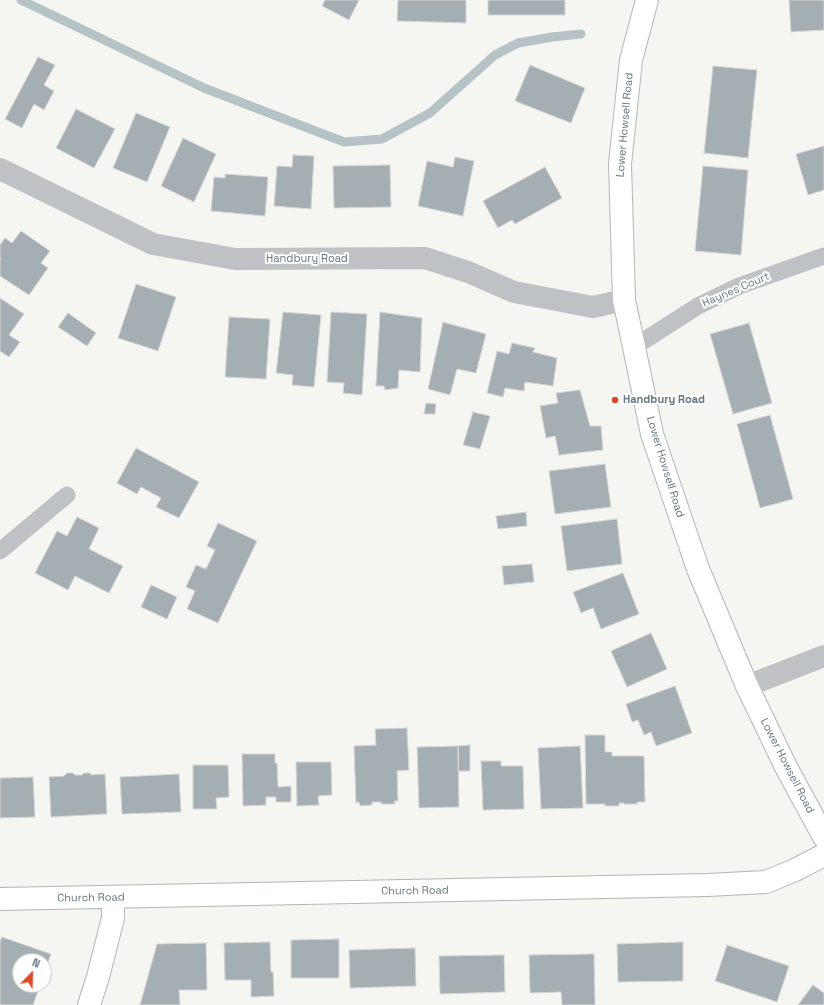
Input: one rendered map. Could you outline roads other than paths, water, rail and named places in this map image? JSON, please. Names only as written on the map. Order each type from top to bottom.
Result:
[{"type":"street","name":"Lower Howsell Road","points":[[647,0],[631,60],[620,164],[624,300],[655,442],[698,569],[747,686],[786,766],[824,836]]},
{"type":"street","name":"Handbury Road","points":[[0,169],[153,244],[235,259],[425,258],[468,272],[514,292],[593,307],[624,300]]},
{"type":"street","points":[[747,686],[824,656]]},
{"type":"street","name":"Church Road","points":[[0,899],[113,898],[699,885],[766,882],[795,870],[824,855]]},
{"type":"street","points":[[89,1005],[98,977],[113,918],[113,898]]},
{"type":"lane","name":"Haynes Court","points":[[634,347],[698,306],[738,286],[824,256]]},
{"type":"lane","points":[[0,551],[68,495]]},
{"type":"waterway","points":[[21,0],[204,88],[344,142],[382,139],[430,113],[495,55],[518,43],[581,34]]},
{"type":"place","name":"Handbury Road","points":[[615,400]]}]
